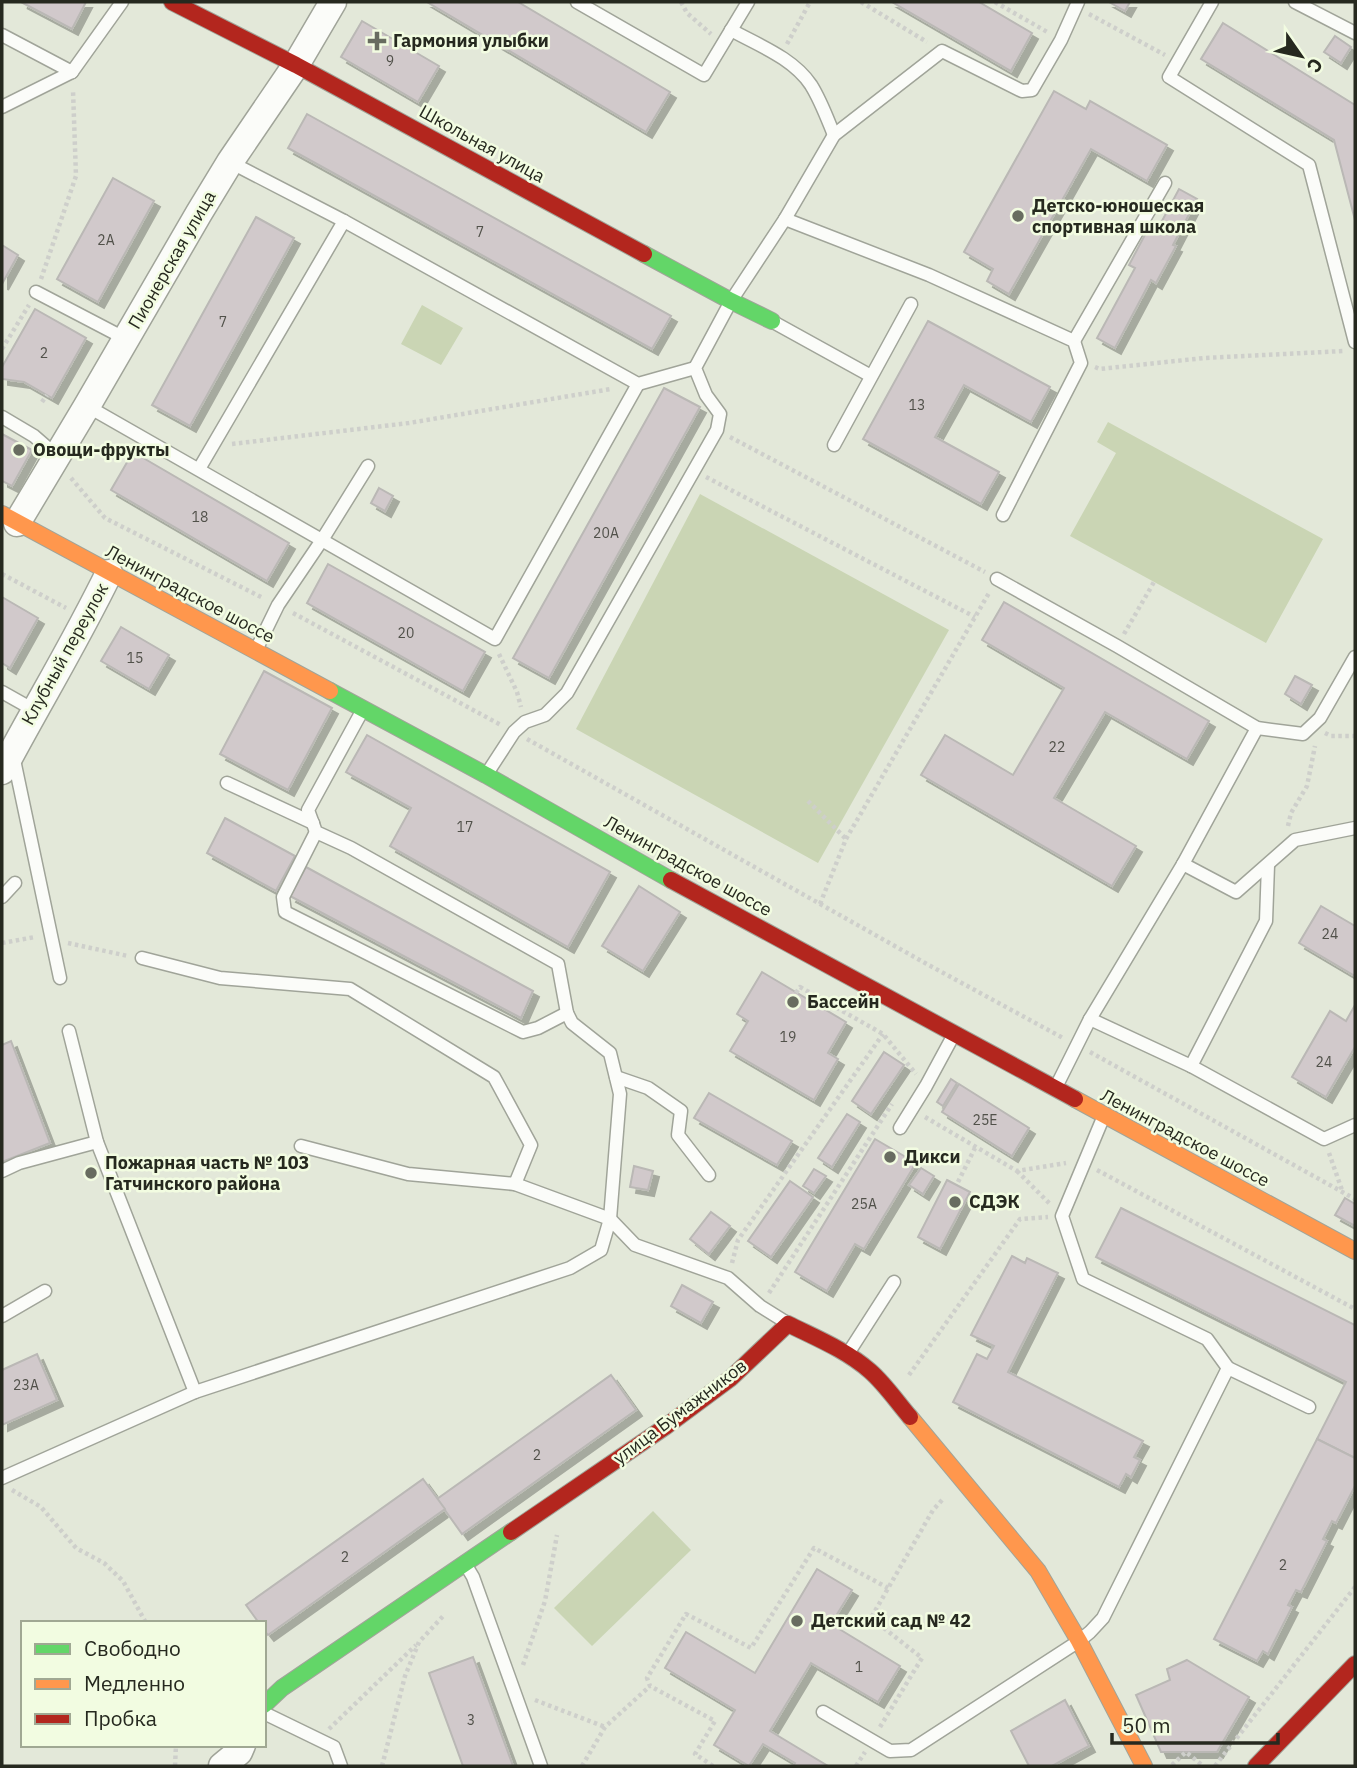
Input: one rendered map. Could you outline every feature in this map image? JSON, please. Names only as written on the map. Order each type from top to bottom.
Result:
[{"type":"street","name":"Школьная улица","points":[[172,2],[296,65],[730,301],[772,321]]},
{"type":"street","name":"Пионерская улица","points":[[9,518],[57,456],[230,162],[296,65],[333,2]]},
{"type":"street","name":"Ленинградское шоссе","points":[[9,518],[363,708],[646,867],[1355,1251]]},
{"type":"street","name":"Клубный переулок","points":[[7,761],[87,619],[109,573]]},
{"type":"street","points":[[788,1324],[848,1354],[883,1381],[892,1397],[1038,1571],[1079,1641],[1144,1766]]},
{"type":"street","name":"улица Бумажников","points":[[266,1703],[282,1688],[469,1570],[564,1496],[731,1378],[788,1324]]},
{"type":"street","points":[[1256,1766],[1355,1664]]},
{"type":"street","points":[[222,1766],[242,1747]]},
{"type":"lane","points":[[2,107],[72,72],[122,2]]},
{"type":"lane","points":[[577,2],[704,75],[748,2]]},
{"type":"lane","points":[[1212,2],[1170,76],[1309,165],[1355,342]]},
{"type":"lane","points":[[1295,2],[1355,33]]},
{"type":"lane","points":[[230,162],[344,221],[638,384],[695,368],[730,301],[785,219],[834,135],[942,51],[1022,90],[1032,90],[1061,40],[1077,4]]},
{"type":"lane","points":[[731,30],[790,63],[810,84],[834,135]]},
{"type":"lane","points":[[2,35],[72,72]]},
{"type":"lane","points":[[1003,515],[1081,363],[1074,341],[1165,183]]},
{"type":"lane","points":[[785,219],[929,275],[1074,341]]},
{"type":"lane","points":[[199,469],[344,221]]},
{"type":"lane","points":[[36,292],[126,339]]},
{"type":"lane","points":[[834,445],[911,304]]},
{"type":"lane","points":[[772,321],[871,376]]},
{"type":"lane","points":[[486,775],[514,732],[525,722],[545,715],[567,693],[717,430],[720,414],[706,395],[695,368]]},
{"type":"lane","points":[[87,406],[495,639],[638,384]]},
{"type":"lane","points":[[2,418],[34,436],[57,456]]},
{"type":"lane","points":[[255,651],[278,605],[368,466]]},
{"type":"lane","points":[[997,579],[1257,728],[1303,734],[1319,723],[1355,657]]},
{"type":"lane","points":[[2,692],[34,710]]},
{"type":"lane","points":[[363,708],[308,810],[315,827],[283,897],[285,912],[523,1032],[538,1028],[566,1013]]},
{"type":"lane","points":[[1055,1088],[1090,1019],[1183,864],[1257,728]]},
{"type":"lane","points":[[7,761],[60,978]]},
{"type":"lane","points":[[2,1478],[195,1392],[570,1268],[601,1250],[610,1219],[620,1094],[610,1053],[572,1023],[566,1013],[558,964],[315,827],[227,783]]},
{"type":"lane","points":[[1183,864],[1236,892],[1295,840],[1355,828]]},
{"type":"lane","points":[[1191,1066],[1266,922],[1268,864]]},
{"type":"lane","points":[[2,897],[15,883]]},
{"type":"lane","points":[[142,958],[220,978],[350,989],[494,1077],[531,1145],[515,1184]]},
{"type":"lane","points":[[1090,1019],[1191,1066],[1324,1139],[1355,1125]]},
{"type":"lane","points":[[69,1031],[97,1142],[195,1392]]},
{"type":"lane","points":[[900,1128],[954,1035]]},
{"type":"lane","points":[[616,1077],[648,1087],[681,1111],[678,1135],[709,1175]]},
{"type":"lane","points":[[1104,1116],[1062,1216],[1083,1279],[1207,1339],[1228,1368],[1309,1407]]},
{"type":"lane","points":[[2,1171],[19,1163],[97,1142]]},
{"type":"lane","points":[[301,1146],[408,1174],[515,1184],[610,1219],[635,1245],[728,1279],[760,1306],[788,1324]]},
{"type":"lane","points":[[848,1354],[894,1282]]},
{"type":"lane","points":[[2,1316],[46,1292]]},
{"type":"lane","points":[[823,1712],[890,1751],[911,1751],[1090,1632],[1103,1618],[1228,1368]]},
{"type":"lane","points":[[469,1570],[541,1766]]},
{"type":"lane","points":[[266,1714],[334,1747],[341,1766]]},
{"type":"path","points":[[681,2],[687,13],[722,44]]},
{"type":"path","points":[[779,57],[810,2]]},
{"type":"path","points":[[861,2],[942,51]]},
{"type":"path","points":[[995,2],[1061,40]]},
{"type":"path","points":[[1077,4],[1178,62]]},
{"type":"path","points":[[2,349],[36,292],[76,176],[72,72]]},
{"type":"path","points":[[1081,363],[1100,369],[1204,358],[1355,351]]},
{"type":"path","points":[[226,445],[409,423],[638,384]]},
{"type":"path","points":[[43,402],[47,395]]},
{"type":"path","points":[[717,430],[997,579],[846,839],[820,904]]},
{"type":"path","points":[[57,456],[70,477],[105,518],[278,605],[514,732],[925,963],[1355,1199]]},
{"type":"path","points":[[694,471],[975,617]]},
{"type":"path","points":[[2,574],[87,619]]},
{"type":"path","points":[[1117,646],[1154,582]]},
{"type":"path","points":[[495,639],[517,692],[525,722]]},
{"type":"path","points":[[1319,723],[1331,736],[1355,736]]},
{"type":"path","points":[[1281,853],[1292,813],[1307,786],[1319,723]]},
{"type":"path","points":[[808,801],[846,839]]},
{"type":"path","points":[[95,949],[142,958]]},
{"type":"path","points":[[796,993],[800,987],[883,1034],[926,1086],[916,1112],[1017,1171],[1062,1216]]},
{"type":"path","points":[[728,1279],[738,1240],[883,1034]]},
{"type":"path","points":[[906,1082],[914,1071]]},
{"type":"path","points":[[760,1306],[893,1103]]},
{"type":"path","points":[[1324,1139],[1343,1193]]},
{"type":"path","points":[[958,1182],[975,1148]]},
{"type":"path","points":[[1017,1171],[1079,1161],[1355,1309]]},
{"type":"path","points":[[892,1397],[1020,1219],[1062,1216]]},
{"type":"path","points":[[2,1484],[41,1507],[76,1548],[104,1563],[123,1581],[145,1621]]},
{"type":"path","points":[[564,1496],[545,1601],[514,1692],[605,1727]]},
{"type":"path","points":[[856,1766],[922,1658],[871,1618],[933,1510]]},
{"type":"path","points":[[713,1766],[695,1754],[715,1721],[650,1686],[647,1678],[686,1614],[751,1648],[814,1548],[888,1588]]},
{"type":"path","points":[[319,1739],[444,1616],[469,1570]]},
{"type":"path","points":[[1215,1766],[1355,1587]]},
{"type":"path","points":[[382,1766],[405,1676],[419,1642]]},
{"type":"path","points":[[582,1766],[605,1727],[650,1686]]},
{"type":"path","points":[[175,1766],[176,1747]]},
{"type":"path","points":[[1170,1766],[1186,1752],[1203,1766]]},
{"type":"green space","points":[[422,305],[463,328],[441,365],[401,344]]},
{"type":"green space","points":[[1108,422],[1323,539],[1266,643],[1070,536],[1116,453],[1097,442]]},
{"type":"green space","points":[[700,494],[949,630],[818,863],[576,729]]},
{"type":"green space","points":[[653,1511],[691,1550],[592,1646],[554,1608]]},
{"type":"building","points":[[21,2],[86,2],[72,29]]},
{"type":"building","points":[[427,2],[518,2],[670,92],[646,132]]},
{"type":"building","points":[[892,2],[979,2],[1032,33],[1011,71]]},
{"type":"building","points":[[1109,2],[1130,2],[1125,11]]},
{"type":"building","points":[[362,21],[439,66],[418,102],[341,57]]},
{"type":"building","points":[[1223,23],[1355,105],[1355,220],[1334,140],[1201,59]]},
{"type":"building","points":[[1335,36],[1351,47],[1341,63],[1324,52]]},
{"type":"building","name":"Детско-юношеская спортивная школа","points":[[1054,91],[1086,109],[1090,101],[1167,145],[1147,181],[1091,149],[1009,294],[987,281],[993,269],[964,252]]},
{"type":"building","points":[[307,114],[671,316],[652,349],[288,148]]},
{"type":"building","points":[[113,178],[154,201],[98,302],[57,279]]},
{"type":"building","points":[[1179,189],[1197,199],[1156,283],[1151,280],[1115,348],[1097,338],[1135,268],[1129,265],[1147,231],[1155,234]]},
{"type":"building","points":[[256,217],[294,238],[190,426],[152,405]]},
{"type":"building","points":[[2,245],[18,255],[2,284]]},
{"type":"building","points":[[35,309],[86,338],[52,398],[24,382],[2,379],[2,367]]},
{"type":"building","points":[[928,321],[1050,387],[1031,422],[964,385],[935,437],[999,472],[981,504],[863,439]]},
{"type":"building","points":[[664,388],[700,407],[549,678],[513,658]]},
{"type":"building","points":[[2,434],[32,450],[12,486],[2,481]]},
{"type":"building","points":[[133,452],[289,543],[267,581],[111,490]]},
{"type":"building","points":[[379,488],[393,496],[385,511],[371,503]]},
{"type":"building","points":[[328,564],[485,652],[463,691],[307,603]]},
{"type":"building","points":[[2,597],[38,618],[10,668],[2,663]]},
{"type":"building","points":[[1004,602],[1209,721],[1187,759],[1105,712],[1054,798],[1136,846],[1112,886],[921,775],[945,735],[1013,775],[1064,688],[982,640]]},
{"type":"building","points":[[121,627],[169,655],[149,689],[101,661]]},
{"type":"building","points":[[264,671],[332,708],[288,790],[220,754]]},
{"type":"building","points":[[1295,676],[1312,685],[1301,704],[1285,694]]},
{"type":"building","points":[[367,735],[610,872],[568,947],[390,846],[411,808],[346,772]]},
{"type":"building","points":[[225,818],[295,856],[276,891],[207,853]]},
{"type":"building","points":[[306,867],[533,991],[521,1018],[290,896]]},
{"type":"building","points":[[639,886],[680,912],[643,971],[602,946]]},
{"type":"building","points":[[1321,906],[1355,926],[1355,976],[1299,943]]},
{"type":"building","points":[[762,972],[846,1022],[828,1053],[838,1059],[814,1100],[730,1051],[748,1021],[737,1014]]},
{"type":"building","points":[[1355,1005],[1355,1047],[1326,1097],[1292,1077],[1330,1011],[1346,1021]]},
{"type":"building","points":[[11,1041],[50,1143],[2,1162],[2,1045]]},
{"type":"building","points":[[884,1052],[904,1065],[871,1114],[852,1101]]},
{"type":"building","points":[[951,1079],[957,1083],[943,1106],[937,1102]]},
{"type":"building","points":[[959,1084],[1029,1128],[1012,1156],[942,1112]]},
{"type":"building","points":[[709,1093],[792,1141],[777,1165],[694,1118]]},
{"type":"building","points":[[847,1114],[860,1122],[832,1167],[818,1158]]},
{"type":"building","points":[[875,1139],[916,1163],[864,1249],[855,1244],[827,1291],[795,1272]]},
{"type":"building","points":[[634,1166],[653,1171],[648,1190],[630,1187]]},
{"type":"building","points":[[921,1168],[934,1176],[923,1194],[909,1185]]},
{"type":"building","points":[[814,1169],[826,1176],[814,1193],[803,1186]]},
{"type":"building","points":[[947,1180],[970,1192],[940,1249],[918,1237]]},
{"type":"building","points":[[790,1181],[813,1197],[771,1257],[748,1241]]},
{"type":"building","points":[[1345,1198],[1355,1204],[1355,1226],[1335,1215]]},
{"type":"building","points":[[1121,1208],[1355,1325],[1355,1458],[1317,1439],[1346,1382],[1096,1257]]},
{"type":"building","points":[[711,1212],[730,1226],[709,1254],[690,1239]]},
{"type":"building","points":[[1012,1256],[1025,1263],[1027,1258],[1058,1273],[1008,1372],[1143,1441],[1134,1457],[1140,1460],[1131,1477],[1126,1474],[1119,1487],[953,1402],[977,1354],[987,1359],[994,1346],[971,1335]]},
{"type":"building","points":[[682,1285],[713,1302],[701,1323],[671,1306]]},
{"type":"building","points":[[37,1354],[57,1400],[2,1425],[2,1370]]},
{"type":"building","points":[[611,1375],[636,1410],[462,1534],[437,1499]]},
{"type":"building","points":[[1317,1439],[1355,1458],[1355,1486],[1336,1523],[1332,1521],[1323,1539],[1327,1541],[1301,1592],[1296,1590],[1288,1605],[1292,1607],[1268,1654],[1263,1651],[1257,1661],[1214,1639]]},
{"type":"building","points":[[423,1479],[445,1509],[268,1635],[266,1621],[258,1621],[246,1605]]},
{"type":"building","points":[[817,1569],[852,1590],[831,1624],[900,1666],[878,1702],[811,1663],[770,1731],[828,1766],[793,1766],[795,1763],[763,1744],[749,1766],[714,1745],[735,1710],[665,1668],[686,1632],[755,1673]]},
{"type":"building","points":[[473,1657],[513,1766],[463,1766],[429,1673]]},
{"type":"building","points":[[1187,1660],[1249,1697],[1217,1752],[1161,1752],[1136,1695],[1170,1680],[1167,1669]]},
{"type":"building","points":[[1065,1700],[1089,1746],[1052,1766],[1029,1766],[1011,1731]]},
{"type":"traffic: fast","points":[[644,254],[772,321]]},
{"type":"traffic: fast","points":[[330,691],[486,775],[671,880]]},
{"type":"traffic: fast","points":[[266,1703],[282,1688],[511,1532]]},
{"type":"traffic: slow","points":[[2,514],[330,691]]},
{"type":"traffic: slow","points":[[1075,1099],[1355,1251]]},
{"type":"traffic: slow","points":[[910,1417],[1038,1571],[1079,1641],[1144,1766]]},
{"type":"traffic: jam","points":[[172,2],[296,65],[644,254]]},
{"type":"traffic: jam","points":[[671,880],[1075,1099]]},
{"type":"traffic: jam","points":[[511,1532],[665,1427],[731,1378],[788,1324],[831,1345],[861,1364],[881,1382],[910,1417]]},
{"type":"traffic: jam","points":[[1256,1766],[1355,1664]]},
{"type":"place","name":"Гармония улыбки","points":[[377,41]]},
{"type":"place","name":"Детско-юношеская спортивная школа","points":[[1018,216]]},
{"type":"place","name":"Овощи-фрукты","points":[[19,450]]},
{"type":"place","name":"Бассейн","points":[[793,1002]]},
{"type":"place","name":"Дикси","points":[[890,1157]]},
{"type":"place","name":"Пожарная часть № 103 Гатчинского района","points":[[91,1173]]},
{"type":"place","name":"СДЭК","points":[[955,1202]]},
{"type":"place","name":"Детский сад № 42","points":[[797,1621]]}]
